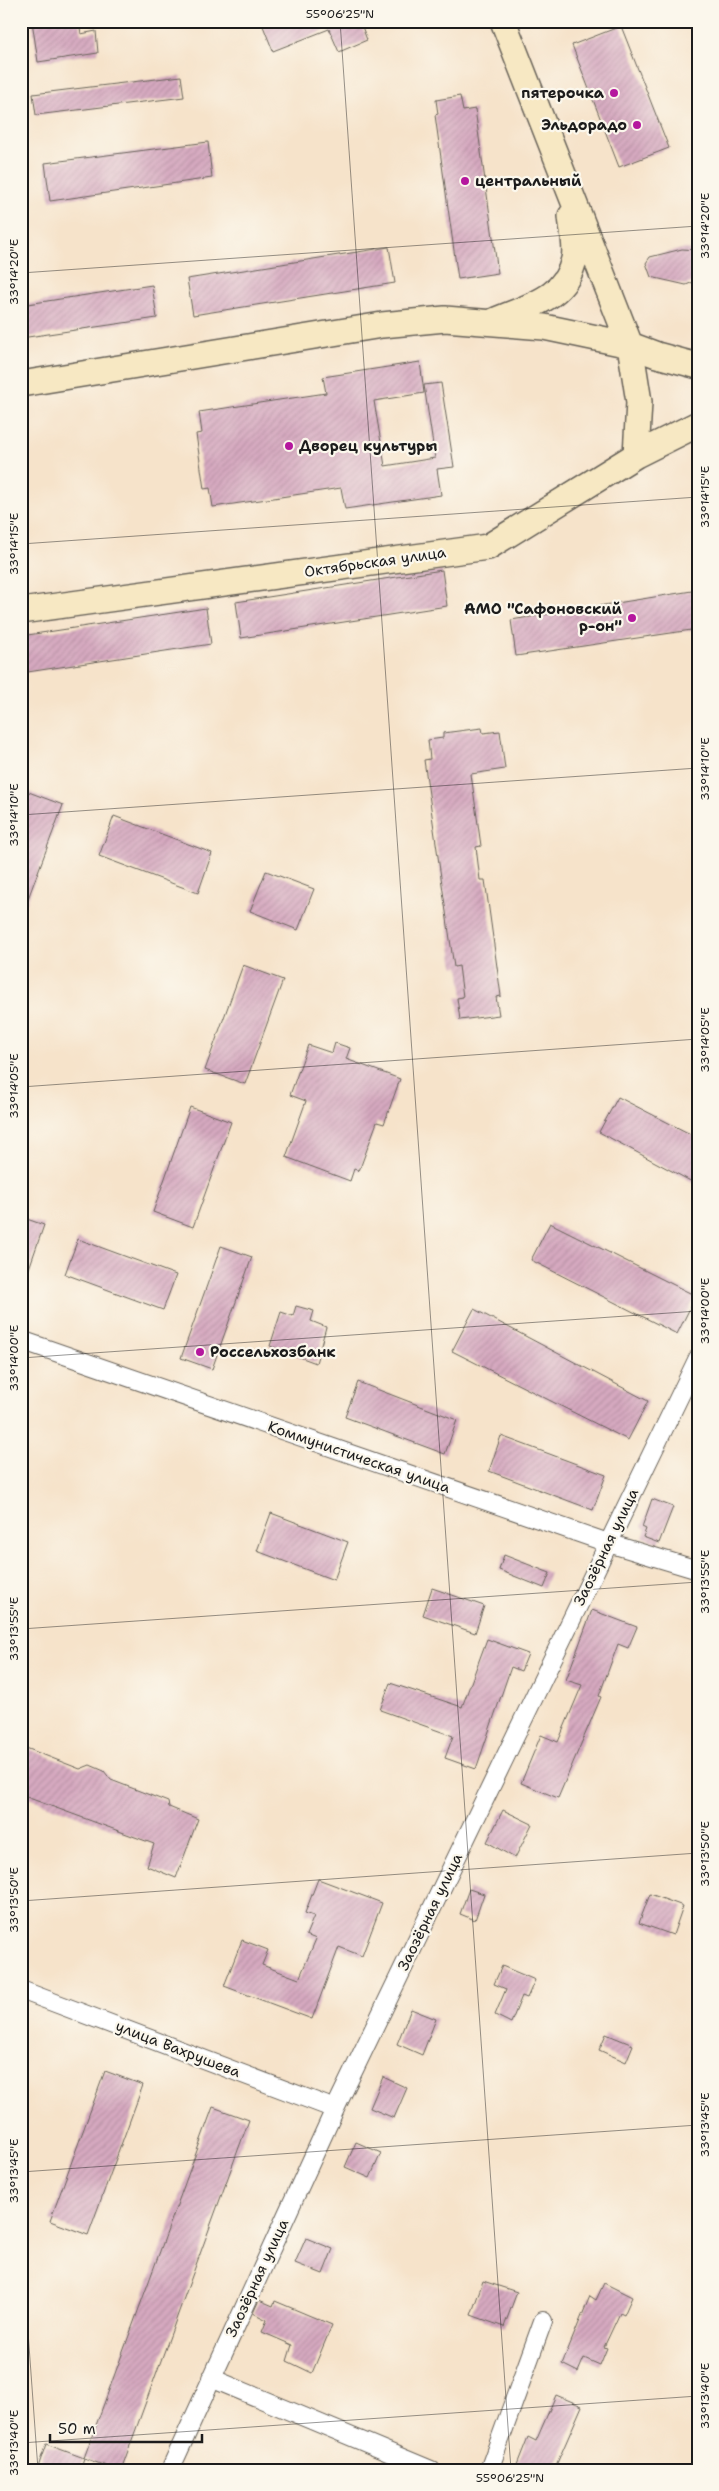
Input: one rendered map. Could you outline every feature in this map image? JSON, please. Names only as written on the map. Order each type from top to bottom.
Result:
[{"type":"main road","points":[[503,21],[630,345],[639,402],[636,455]]},
{"type":"main road","points":[[490,322],[549,297],[566,283],[574,258],[568,186]]},
{"type":"main road","points":[[21,384],[382,325],[445,319],[544,327],[630,345],[656,355],[698,366]]},
{"type":"main road","name":"Октябрьская улица","points":[[21,611],[488,547],[636,455],[698,424]]},
{"type":"street","name":"Коммунистическая улица","points":[[21,1340],[608,1543],[698,1570]]},
{"type":"street","name":"Заозёрная улица","points":[[170,2470],[335,2109],[698,1358]]},
{"type":"street","name":"улица Вахрушева","points":[[21,1990],[335,2109]]},
{"type":"street","points":[[489,2470],[543,2321]]},
{"type":"street","points":[[211,2378],[432,2470]]},
{"type":"building","points":[[32,21],[79,21],[81,34],[96,31],[98,53],[38,62]]},
{"type":"building","points":[[261,21],[360,21],[367,40],[339,52],[329,29],[273,51]]},
{"type":"building","points":[[621,26],[669,148],[619,167],[572,45]]},
{"type":"building","points":[[181,76],[184,97],[36,115],[33,94]]},
{"type":"building","points":[[460,96],[463,111],[475,109],[498,273],[458,279],[435,115],[438,114],[436,100]]},
{"type":"building","points":[[208,142],[212,178],[50,201],[45,163]]},
{"type":"building","points":[[389,247],[395,283],[193,315],[187,279]]},
{"type":"building","points":[[682,249],[698,250],[698,280],[686,285],[651,277],[646,263],[650,257]]},
{"type":"building","points":[[152,285],[157,318],[21,338],[21,305]]},
{"type":"building","name":"Дворец культуры","points":[[420,362],[424,393],[374,401],[385,466],[435,458],[424,385],[441,383],[454,467],[437,469],[441,495],[345,509],[341,488],[213,507],[210,488],[204,489],[196,434],[202,433],[199,412],[326,393],[323,377]]},
{"type":"building","points":[[442,570],[447,606],[241,638],[236,602]]},
{"type":"building","points":[[698,590],[698,629],[516,656],[511,620]]},
{"type":"building","points":[[206,608],[211,644],[21,673],[21,636]]},
{"type":"building","points":[[482,728],[483,733],[500,731],[505,769],[471,774],[481,846],[476,847],[480,880],[485,880],[501,996],[496,997],[499,1015],[460,1020],[457,998],[463,997],[459,966],[454,967],[424,760],[430,759],[428,740],[443,738],[443,733]]},
{"type":"building","points":[[26,791],[63,805],[23,912],[21,804]]},
{"type":"building","points":[[114,816],[212,853],[198,893],[99,856]]},
{"type":"building","points":[[266,871],[314,889],[298,930],[250,911]]},
{"type":"building","points":[[243,965],[283,980],[245,1084],[205,1070]]},
{"type":"building","points":[[335,1043],[350,1048],[346,1059],[400,1079],[384,1124],[377,1122],[359,1171],[354,1169],[350,1181],[286,1157],[306,1101],[290,1095],[308,1045],[332,1053]]},
{"type":"building","points":[[618,1097],[698,1138],[698,1185],[599,1132]]},
{"type":"building","points":[[190,1107],[231,1122],[193,1227],[153,1212]]},
{"type":"building","points":[[21,1217],[44,1225],[24,1283],[21,1283]]},
{"type":"building","points":[[550,1223],[696,1296],[677,1334],[531,1260]]},
{"type":"building","points":[[78,1239],[176,1275],[163,1310],[65,1274]]},
{"type":"building","points":[[221,1246],[252,1257],[212,1369],[181,1358]]},
{"type":"building","points":[[296,1306],[314,1311],[311,1321],[326,1327],[316,1363],[270,1346],[281,1312],[293,1316]]},
{"type":"building","points":[[474,1309],[648,1401],[628,1440],[452,1351]]},
{"type":"building","points":[[358,1382],[457,1420],[445,1454],[345,1417]]},
{"type":"building","points":[[501,1436],[606,1475],[593,1510],[489,1471]]},
{"type":"building","points":[[652,1499],[673,1507],[659,1543],[643,1537],[646,1529],[642,1527]]},
{"type":"building","points":[[271,1513],[348,1542],[334,1580],[257,1551]]},
{"type":"building","points":[[504,1555],[550,1573],[544,1588],[499,1570]]},
{"type":"building","points":[[432,1588],[484,1606],[475,1633],[423,1615]]},
{"type":"building","points":[[592,1610],[637,1627],[628,1648],[618,1644],[599,1696],[601,1697],[558,1798],[521,1783],[541,1735],[558,1742],[582,1685],[566,1680]]},
{"type":"building","points":[[487,1639],[528,1654],[521,1671],[511,1667],[476,1769],[445,1758],[453,1736],[380,1710],[390,1683],[462,1707]]},
{"type":"building","points":[[21,1746],[80,1769],[90,1765],[104,1771],[111,1780],[168,1802],[169,1807],[198,1819],[176,1878],[147,1866],[154,1844],[21,1795]]},
{"type":"building","points":[[503,1810],[532,1824],[515,1858],[487,1842]]},
{"type":"building","points":[[318,1879],[382,1903],[362,1956],[339,1947],[312,2019],[224,1986],[242,1940],[268,1950],[262,1965],[299,1979],[316,1939],[306,1935],[314,1916],[305,1913]]},
{"type":"building","points":[[469,1889],[484,1894],[475,1920],[460,1914]]},
{"type":"building","points":[[650,1894],[683,1906],[673,1935],[639,1923]]},
{"type":"building","points":[[502,1966],[535,1980],[527,1998],[522,1996],[511,2023],[495,2015],[506,1989],[494,1984]]},
{"type":"building","points":[[411,2009],[436,2019],[422,2055],[397,2044]]},
{"type":"building","points":[[606,2034],[633,2045],[626,2062],[599,2050]]},
{"type":"building","points":[[105,2071],[143,2085],[88,2235],[50,2221]]},
{"type":"building","points":[[383,2077],[407,2088],[394,2118],[370,2108]]},
{"type":"building","points":[[213,2107],[249,2120],[121,2470],[117,2470],[84,2458]]},
{"type":"building","points":[[356,2142],[381,2153],[370,2178],[345,2167]]},
{"type":"building","points":[[306,2238],[333,2249],[323,2274],[295,2263]]},
{"type":"building","points":[[483,2281],[517,2292],[504,2327],[471,2315]]},
{"type":"building","points":[[604,2283],[632,2297],[624,2315],[620,2313],[604,2347],[607,2348],[600,2365],[584,2358],[578,2372],[562,2364],[590,2296],[596,2300]]},
{"type":"building","points":[[259,2300],[273,2306],[275,2301],[332,2325],[312,2373],[287,2361],[292,2345],[262,2332],[267,2320],[253,2313]]},
{"type":"building","points":[[556,2395],[582,2406],[554,2470],[515,2470],[528,2437],[536,2441]]},
{"type":"building","points":[[46,2444],[84,2458],[80,2470],[37,2470]]},
{"type":"place","name":"пятерочка","points":[[614,93]]},
{"type":"place","name":"Эльдорадо","points":[[637,125]]},
{"type":"place","name":"центральный","points":[[465,181]]},
{"type":"place","name":"Дворец культуры","points":[[289,446]]},
{"type":"place","name":"АМО \"Сафоновский р-он\"","points":[[632,618]]},
{"type":"place","name":"Россельхозбанк","points":[[200,1352]]}]
